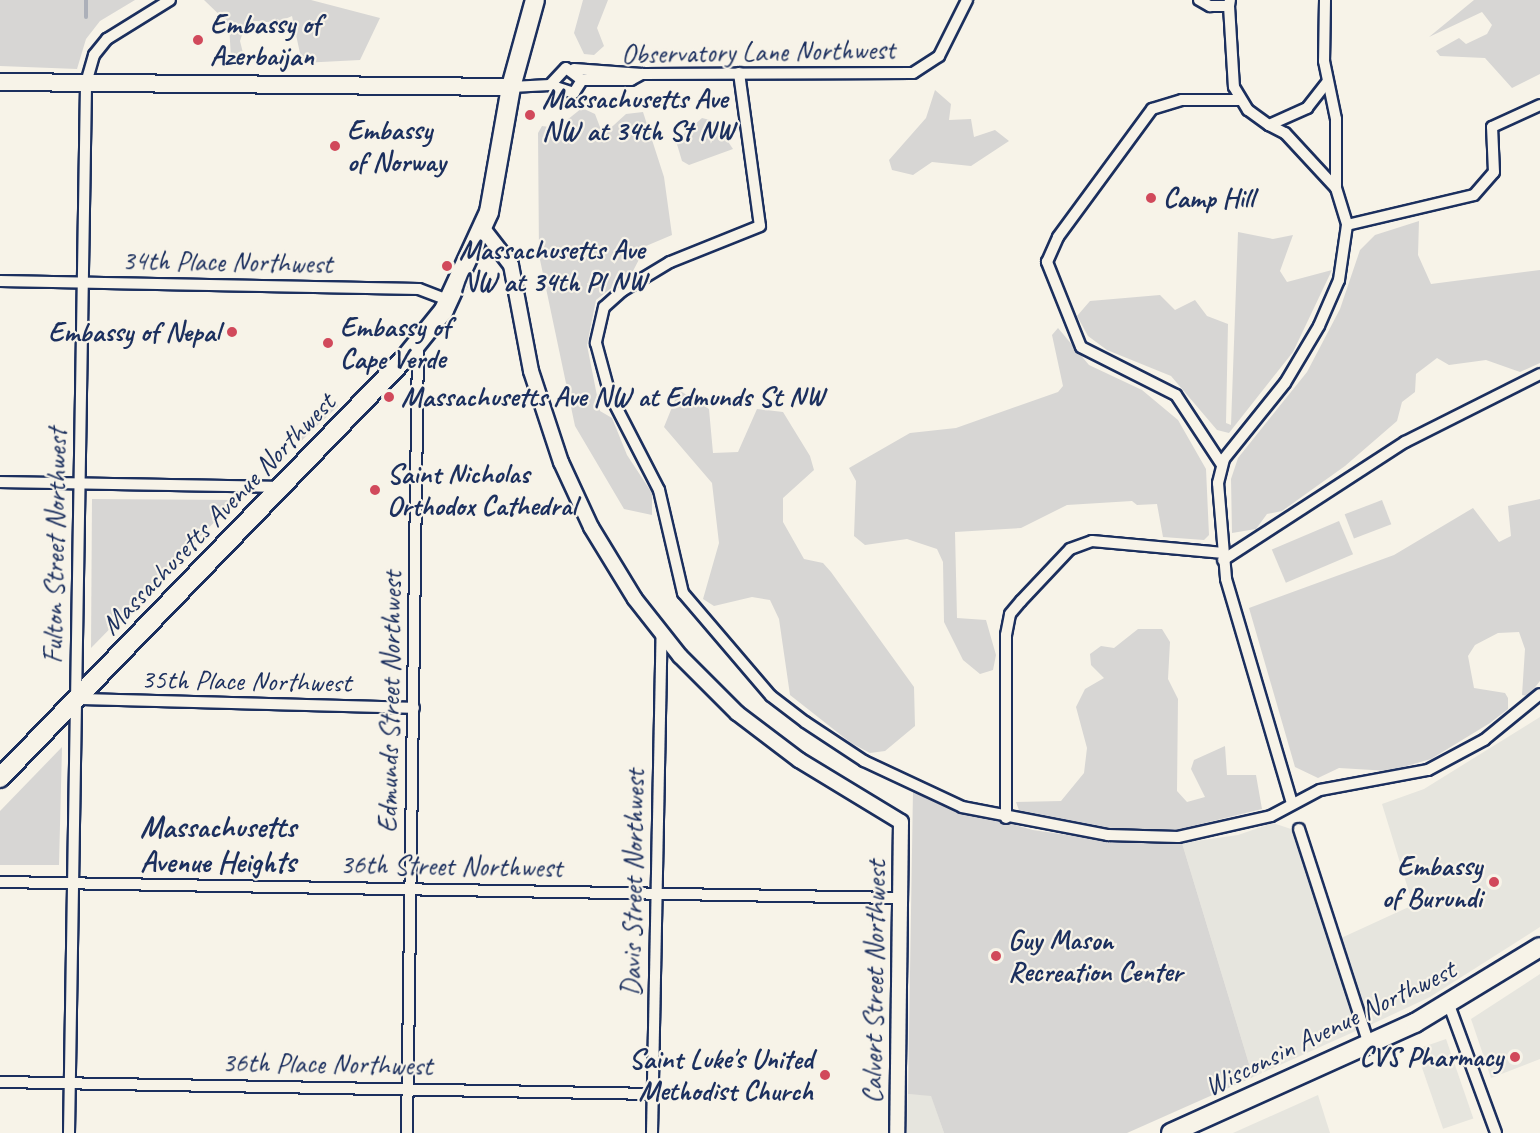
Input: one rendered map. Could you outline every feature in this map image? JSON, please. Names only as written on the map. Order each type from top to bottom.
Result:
[{"type":"main road","name":"Massachusetts Avenue Northwest","points":[[0,778],[418,343],[451,301],[484,230],[511,87],[535,0]]},
{"type":"main road","points":[[0,82],[511,87]]},
{"type":"main road","name":"Wisconsin Avenue Northwest","points":[[1171,1133],[1369,1044],[1449,1005],[1540,947]]},
{"type":"street","name":"Fulton Street Northwest","points":[[69,1133],[86,83],[94,55],[107,39],[170,0]]},
{"type":"street","name":"Observatory Lane Northwest","points":[[511,87],[550,85],[569,94],[582,80],[631,80],[642,74],[913,73],[939,56],[967,0]]},
{"type":"street","points":[[1199,0],[1230,3],[1239,100]]},
{"type":"street","points":[[1222,465],[1315,334],[1339,280],[1347,225],[1336,188],[1336,119],[1327,82],[1325,0]]},
{"type":"street","name":"Observatory Lane Northwest","points":[[574,69],[582,80]]},
{"type":"street","points":[[550,85],[562,70],[642,74]]},
{"type":"street","points":[[739,73],[760,226],[670,262],[604,307],[596,343],[610,395],[659,490],[683,593],[771,696],[839,746],[898,779],[962,807],[1006,818],[1108,835],[1178,837],[1232,829],[1271,816],[1320,790],[1428,770],[1484,740],[1540,694]]},
{"type":"street","points":[[1269,125],[1307,108],[1327,82]]},
{"type":"street","points":[[1292,803],[1240,634],[1223,557],[1222,465],[1207,435],[1176,395],[1081,347],[1047,262],[1058,237],[1152,109],[1182,100],[1239,100],[1269,125],[1285,133],[1336,188]]},
{"type":"street","points":[[1347,225],[1474,195],[1494,172],[1492,127],[1540,105]]},
{"type":"street","points":[[484,230],[511,265],[538,398],[570,484],[608,558],[662,634]]},
{"type":"street","name":"34th Place Northwest","points":[[0,281],[419,289],[451,301]]},
{"type":"street","name":"Edmunds Street Northwest","points":[[407,1133],[418,343]]},
{"type":"street","points":[[1006,818],[1006,635],[1016,608],[1070,549],[1092,541],[1223,557],[1405,442],[1540,374]]},
{"type":"street","points":[[0,482],[280,487]]},
{"type":"street","name":"Calvert Street Northwest","points":[[662,634],[746,720],[817,772],[894,813],[902,832],[897,1133]]},
{"type":"street","name":"Davis Street Northwest","points":[[652,1133],[662,634]]},
{"type":"street","name":"35th Place Northwest","points":[[77,699],[414,708]]},
{"type":"street","points":[[1299,829],[1369,1044]]},
{"type":"street","name":"36th Street Northwest","points":[[0,882],[901,898]]},
{"type":"street","points":[[1449,1005],[1496,1133]]},
{"type":"street","name":"36th Place Northwest","points":[[0,1082],[652,1094]]},
{"type":"shaded area","points":[[0,0],[135,0],[100,21],[86,39],[77,69],[0,66]]},
{"type":"shaded area","points":[[204,0],[311,0],[380,18],[360,60],[282,64],[282,59],[301,58],[292,16],[276,23],[247,20],[240,41],[244,57],[231,58],[229,24]]},
{"type":"shaded area","points":[[583,0],[608,0],[597,28],[604,46],[594,55],[584,54],[574,33]]},
{"type":"shaded area","points":[[1474,0],[1540,0],[1540,74],[1512,88],[1485,58],[1440,56],[1436,51],[1459,38],[1466,44],[1487,34],[1492,25],[1482,12],[1429,37]]},
{"type":"shaded area","points":[[935,90],[951,104],[949,120],[971,119],[974,137],[995,130],[1009,141],[971,166],[932,162],[913,175],[892,170],[889,160],[926,118]]},
{"type":"shaded area","points":[[582,108],[595,114],[603,135],[626,114],[643,112],[664,177],[672,235],[646,246],[633,271],[596,300],[587,345],[600,411],[612,418],[627,455],[652,493],[652,515],[624,509],[575,426],[539,255],[538,133],[542,126],[557,128]]},
{"type":"shaded area","points":[[702,118],[714,121],[733,149],[689,165],[682,161],[676,141]]},
{"type":"shaded area","points":[[1419,221],[1418,255],[1431,284],[1540,270],[1540,363],[1520,372],[1486,360],[1449,365],[1437,358],[1416,374],[1415,392],[1402,402],[1397,421],[1345,466],[1282,511],[1267,514],[1256,529],[1232,533],[1231,479],[1238,458],[1307,372],[1340,309],[1360,250],[1375,235]]},
{"type":"shaded area","points":[[1238,232],[1273,239],[1293,235],[1280,271],[1287,282],[1332,270],[1293,352],[1229,433],[1217,430],[1171,376],[1107,350],[1088,336],[1077,316],[1090,301],[1160,295],[1175,310],[1195,300],[1207,316],[1228,324],[1226,423],[1231,425]]},
{"type":"shaded area","points":[[1058,328],[1089,365],[1142,390],[1178,420],[1206,469],[1209,535],[1204,540],[1163,537],[1157,504],[1137,505],[1132,501],[1067,505],[1021,528],[955,532],[957,618],[986,620],[996,655],[993,670],[980,674],[963,660],[944,622],[943,562],[937,549],[907,539],[865,545],[854,536],[856,481],[849,468],[910,433],[956,428],[1058,392],[1063,386],[1052,335]]},
{"type":"shaded area","points":[[679,390],[709,409],[713,453],[738,452],[757,409],[783,412],[810,456],[814,470],[783,498],[783,522],[804,559],[823,563],[831,572],[914,687],[915,726],[885,751],[870,753],[851,743],[790,695],[779,619],[770,600],[752,597],[714,606],[703,599],[719,543],[712,483],[664,427]]},
{"type":"shaded area","points":[[336,401],[338,406],[299,443],[297,441]]},
{"type":"shaded area","points":[[92,499],[236,500],[91,648]]},
{"type":"shaded area","points":[[1540,499],[1540,681],[1528,696],[1522,695],[1525,649],[1519,632],[1498,633],[1475,645],[1468,656],[1474,688],[1505,693],[1508,698],[1508,709],[1490,723],[1431,759],[1389,771],[1339,768],[1318,778],[1295,767],[1249,608],[1394,555],[1473,508],[1499,542],[1511,536],[1508,506]]},
{"type":"shaded area","points":[[1382,500],[1391,524],[1354,539],[1345,514]]},
{"type":"shaded area","points":[[1339,521],[1353,554],[1286,583],[1272,550]]},
{"type":"shaded area","points":[[1138,629],[1162,629],[1170,642],[1168,679],[1178,699],[1177,791],[1187,802],[1205,797],[1191,769],[1194,760],[1225,746],[1227,775],[1256,775],[1262,809],[1172,831],[1106,828],[1020,813],[1016,802],[1061,801],[1084,773],[1087,748],[1076,707],[1085,689],[1104,678],[1091,665],[1090,654],[1101,646],[1114,648]]},
{"type":"shaded area","points":[[1540,717],[1540,927],[1430,997],[1368,1026],[1339,939],[1413,905],[1382,804],[1424,789]]},
{"type":"shaded area","points":[[62,747],[59,865],[0,865],[0,811]]},
{"type":"shaded area","name":"Guy Mason Recreation Center","points":[[913,790],[957,809],[1033,830],[1116,842],[1182,843],[1253,1077],[1127,1133],[944,1133],[931,1096],[908,1094]]},
{"type":"shaded area","points":[[1273,823],[1294,830],[1358,1030],[1253,1077],[1182,843],[1238,835]]},
{"type":"shaded area","name":"CVS Pharmacy","points":[[1540,974],[1540,1059],[1491,1078],[1471,1019]]},
{"type":"shaded area","points":[[1446,1039],[1473,1118],[1443,1129],[1416,1049]]},
{"type":"shaded area","points":[[908,1094],[931,1095],[944,1133],[907,1133]]},
{"type":"shaded area","points":[[1318,1095],[1330,1133],[1233,1133]]},
{"type":"waterway","points":[[86,0],[86,17]]},
{"type":"place","name":"Embassy of Azerbaijan","points":[[198,40]]},
{"type":"place","name":"Massachusetts Ave NW at 34th St NW","points":[[530,115]]},
{"type":"place","name":"Embassy of Norway","points":[[335,146]]},
{"type":"place","name":"Camp Hill","points":[[1151,198]]},
{"type":"place","name":"Massachusetts Ave NW at 34th Pl NW","points":[[447,266]]},
{"type":"place","name":"Embassy of Nepal","points":[[232,332]]},
{"type":"place","name":"Embassy of Cape Verde","points":[[328,343]]},
{"type":"place","name":"Massachusetts Ave NW at Edmunds St NW","points":[[389,397]]},
{"type":"place","name":"Saint Nicholas Orthodox Cathedral","points":[[375,490]]},
{"type":"place","name":"Embassy of Burundi","points":[[1494,882]]},
{"type":"place","name":"Guy Mason Recreation Center","points":[[996,956]]},
{"type":"place","name":"CVS Pharmacy","points":[[1515,1057]]},
{"type":"place","name":"Saint Luke's United Methodist Church","points":[[825,1075]]},
{"type":"district","name":"Massachusetts Avenue Heights","points":[[218,844]]}]
